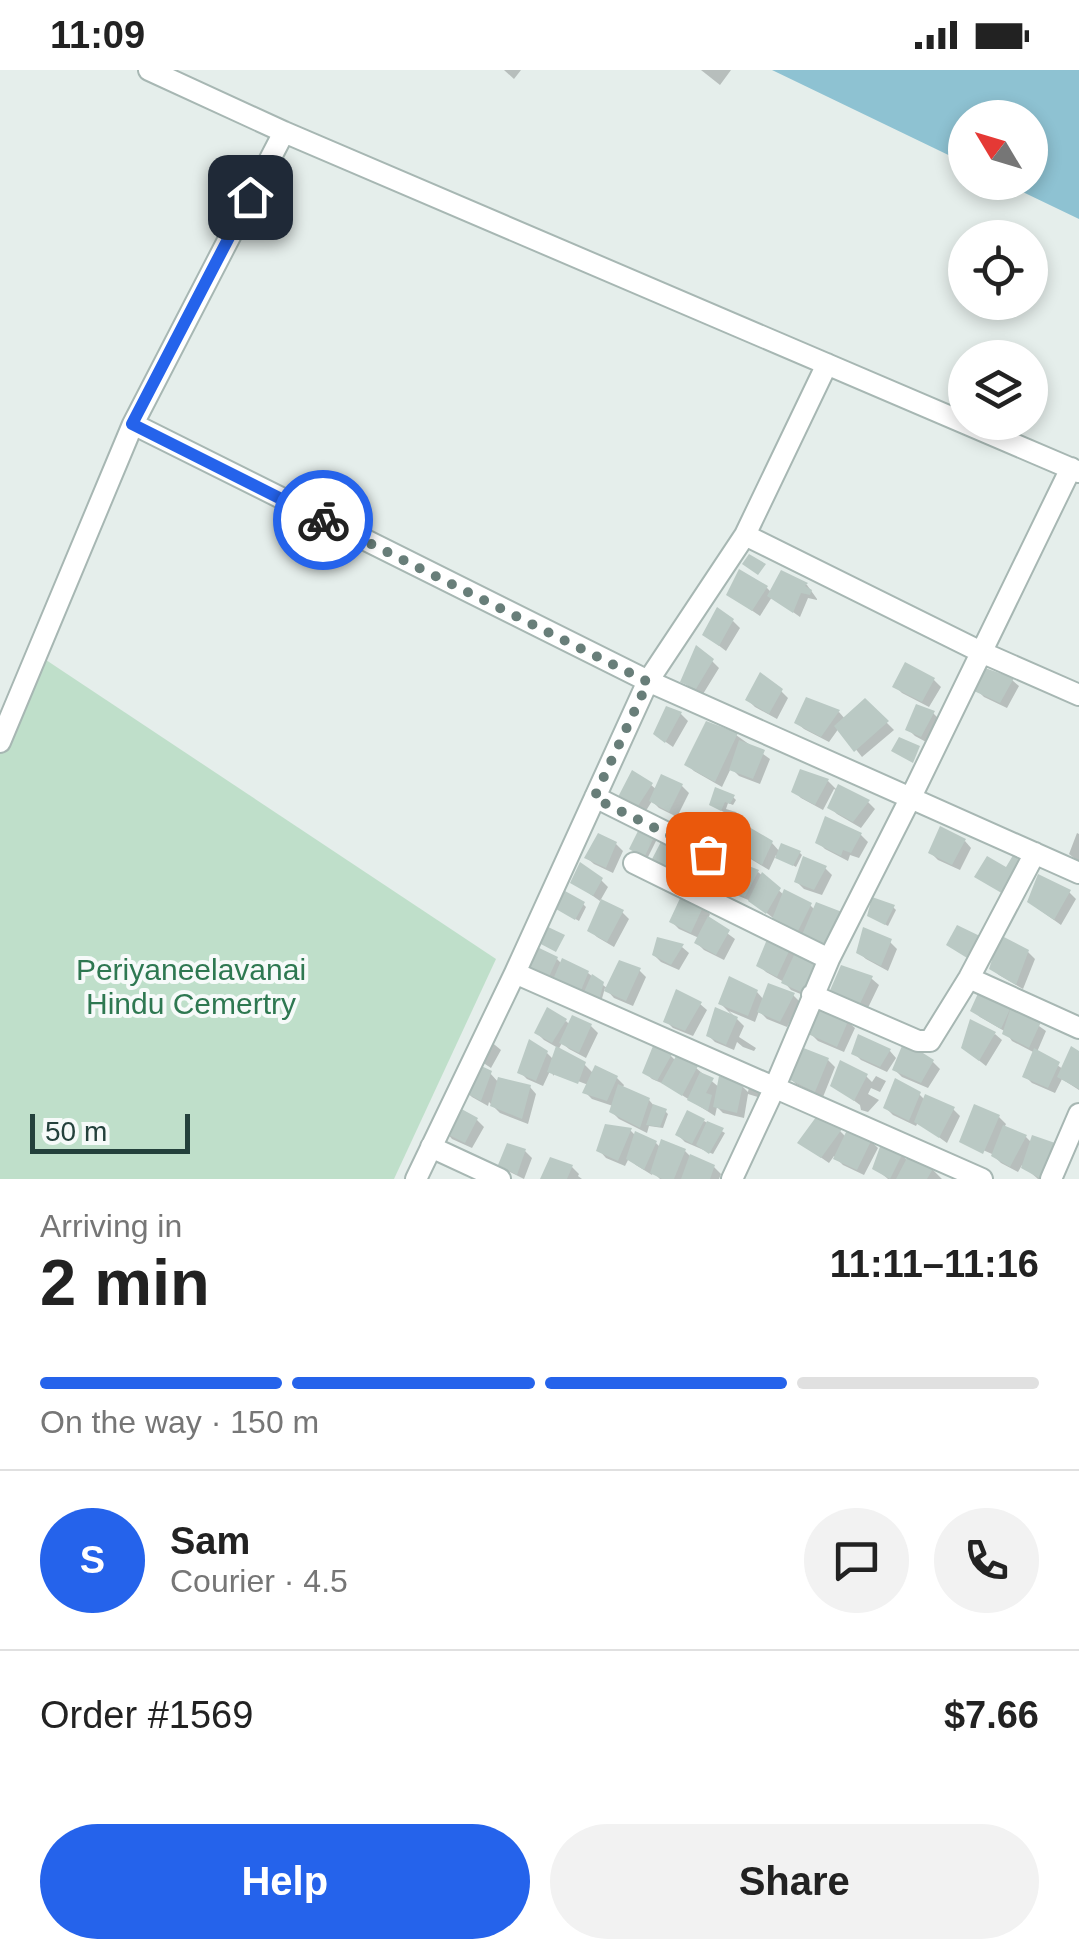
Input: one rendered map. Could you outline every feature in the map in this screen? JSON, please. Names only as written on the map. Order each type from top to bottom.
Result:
[{"type":"street","points":[[149,70],[284,132],[1075,470],[828,958],[732,1179]]},
{"type":"street","points":[[0,742],[132,424],[284,132]]},
{"type":"street","points":[[416,1179],[648,682],[746,534],[827,364]]},
{"type":"street","points":[[132,424],[648,682],[1079,873]]},
{"type":"street","points":[[746,534],[981,652],[1079,695]]},
{"type":"street","points":[[594,798],[716,861],[703,896]]},
{"type":"street","points":[[812,995],[918,1041],[930,1040],[969,978],[1034,853]]},
{"type":"street","points":[[634,863],[828,958]]},
{"type":"street","points":[[515,973],[982,1179]]},
{"type":"street","points":[[969,978],[1079,1028]]},
{"type":"street","points":[[1051,1179],[1079,1114]]},
{"type":"street","points":[[431,1146],[500,1179]]},
{"type":"green space","name":"Periyaneelavanai Hindu Cemertry","points":[[37,654],[496,959],[394,1179],[0,1179],[0,742]]},
{"type":"water","points":[[772,70],[1079,70],[1079,219],[1039,200],[1048,200],[1048,100],[948,100],[948,155]]},
{"type":"building","points":[[749,554],[766,564],[758,575],[742,564]]},
{"type":"building","points":[[739,569],[768,586],[752,611],[726,595]]},
{"type":"building","points":[[781,570],[808,583],[805,586],[812,590],[810,595],[801,593],[793,613],[767,596]]},
{"type":"building","points":[[717,607],[734,619],[719,646],[702,635]]},
{"type":"building","points":[[696,645],[714,659],[696,689],[680,682]]},
{"type":"building","points":[[905,662],[935,678],[922,702],[892,687]]},
{"type":"building","points":[[982,667],[1014,678],[1000,703],[974,691]]},
{"type":"building","points":[[760,672],[783,689],[769,714],[745,700]]},
{"type":"building","points":[[806,697],[840,710],[821,737],[794,723]]},
{"type":"building","points":[[865,698],[889,721],[854,752],[834,726]]},
{"type":"building","points":[[916,704],[935,711],[921,737],[905,730]]},
{"type":"building","points":[[666,706],[682,712],[665,743],[653,734]]},
{"type":"building","points":[[706,721],[738,733],[715,782],[684,765]]},
{"type":"building","points":[[899,737],[920,746],[913,763],[891,751]]},
{"type":"building","points":[[739,740],[765,750],[753,779],[729,770]]},
{"type":"building","points":[[800,769],[829,779],[815,805],[791,792]]},
{"type":"building","points":[[632,770],[653,783],[636,809],[618,797]]},
{"type":"building","points":[[661,774],[683,784],[669,812],[649,801]]},
{"type":"building","points":[[838,784],[870,800],[853,822],[827,808]]},
{"type":"building","points":[[715,787],[735,795],[721,811],[709,805]]},
{"type":"building","points":[[825,816],[862,833],[851,853],[843,850],[841,856],[815,843]]},
{"type":"building","points":[[641,825],[656,833],[644,858],[629,849]]},
{"type":"building","points":[[940,826],[966,839],[952,865],[928,853]]},
{"type":"building","points":[[749,827],[773,841],[762,865],[739,851]]},
{"type":"building","points":[[598,833],[617,842],[606,868],[584,858]]},
{"type":"building","points":[[663,838],[692,856],[678,877],[651,861]]},
{"type":"building","points":[[781,843],[801,851],[793,866],[775,858]]},
{"type":"building","points":[[1015,852],[1026,859],[1005,895],[974,877],[987,856],[1006,867]]},
{"type":"building","points":[[695,856],[712,866],[699,888],[682,878]]},
{"type":"building","points":[[803,856],[827,866],[814,890],[794,882]]},
{"type":"building","points":[[736,861],[759,870],[745,897],[724,888]]},
{"type":"building","points":[[580,862],[603,878],[593,896],[570,883]]},
{"type":"building","points":[[762,872],[781,888],[766,914],[748,901]]},
{"type":"building","points":[[1038,874],[1071,890],[1054,920],[1027,902]]},
{"type":"building","points":[[784,889],[812,903],[797,933],[772,919]]},
{"type":"building","points":[[565,891],[585,902],[575,920],[556,909]]},
{"type":"building","points":[[682,894],[704,905],[691,933],[669,922]]},
{"type":"building","points":[[872,897],[895,905],[885,925],[867,916]]},
{"type":"building","points":[[601,899],[624,910],[607,942],[587,931]]},
{"type":"building","points":[[816,902],[842,912],[823,949],[801,937]]},
{"type":"building","points":[[708,916],[730,930],[716,955],[694,943]]},
{"type":"building","points":[[957,925],[984,938],[972,961],[946,945]]},
{"type":"building","points":[[546,926],[565,935],[556,952],[537,942]]},
{"type":"building","points":[[863,927],[892,939],[881,966],[856,953]]},
{"type":"building","points":[[1000,935],[1029,950],[1016,985],[989,969]]},
{"type":"building","points":[[657,937],[684,944],[671,965],[652,955]]},
{"type":"building","points":[[768,937],[791,947],[777,977],[756,966]]},
{"type":"building","points":[[535,946],[558,957],[548,979],[523,969]]},
{"type":"building","points":[[794,955],[818,965],[817,978],[811,975],[803,993],[781,983]]},
{"type":"building","points":[[562,958],[589,971],[580,993],[552,982]]},
{"type":"building","points":[[619,960],[641,968],[626,1001],[604,991]]},
{"type":"building","points":[[841,965],[873,976],[858,1008],[828,995]]},
{"type":"building","points":[[592,974],[604,982],[599,1001],[583,994]]},
{"type":"building","points":[[729,976],[758,990],[748,1016],[718,1004]]},
{"type":"building","points":[[768,983],[795,993],[780,1022],[757,1012]]},
{"type":"building","points":[[676,989],[702,1002],[685,1031],[663,1022]]},
{"type":"building","points":[[980,989],[1041,1022],[1029,1048],[1002,1034],[1011,1007],[1001,1029],[970,1011]]},
{"type":"building","points":[[820,1004],[849,1019],[837,1047],[808,1034]]},
{"type":"building","points":[[547,1007],[567,1019],[552,1043],[534,1033]]},
{"type":"building","points":[[715,1007],[738,1017],[726,1045],[706,1036]]},
{"type":"building","points":[[572,1015],[592,1024],[579,1053],[559,1043]]},
{"type":"building","points":[[970,1019],[996,1032],[979,1061],[961,1048]]},
{"type":"building","points":[[858,1034],[891,1049],[880,1067],[851,1054]]},
{"type":"building","points":[[529,1039],[548,1051],[536,1081],[517,1073]]},
{"type":"building","points":[[904,1041],[934,1060],[921,1083],[892,1070]]},
{"type":"building","points":[[556,1046],[586,1062],[578,1084],[547,1072]]},
{"type":"building","points":[[653,1046],[672,1054],[657,1081],[642,1073]]},
{"type":"building","points":[[1071,1046],[1079,1051],[1079,1089],[1057,1077]]},
{"type":"building","points":[[801,1047],[829,1058],[815,1092],[786,1078]]},
{"type":"building","points":[[1034,1048],[1060,1062],[1048,1088],[1022,1077]]},
{"type":"building","points":[[676,1056],[698,1066],[682,1096],[661,1083]]},
{"type":"building","points":[[840,1060],[868,1074],[854,1101],[830,1086]]},
{"type":"building","points":[[475,1063],[492,1071],[481,1101],[462,1091]]},
{"type":"building","points":[[595,1065],[618,1076],[607,1101],[582,1093]]},
{"type":"building","points":[[700,1072],[714,1078],[706,1093],[712,1095],[708,1111],[687,1100]]},
{"type":"building","points":[[719,1076],[743,1084],[737,1113],[713,1107]]},
{"type":"building","points":[[498,1077],[531,1085],[522,1119],[490,1106]]},
{"type":"building","points":[[895,1078],[921,1092],[909,1121],[883,1108]]},
{"type":"building","points":[[618,1084],[650,1098],[640,1128],[609,1112]]},
{"type":"building","points":[[925,1094],[955,1107],[939,1138],[914,1122]]},
{"type":"building","points":[[653,1104],[667,1109],[660,1127],[646,1125]]},
{"type":"building","points":[[974,1104],[1000,1115],[983,1154],[959,1142]]},
{"type":"building","points":[[456,1106],[478,1118],[465,1143],[443,1132]]},
{"type":"building","points":[[687,1110],[705,1119],[692,1144],[675,1135]]},
{"type":"building","points":[[819,1113],[842,1129],[821,1158],[797,1143]]},
{"type":"building","points":[[707,1121],[724,1128],[709,1154],[696,1145]]},
{"type":"building","points":[[605,1124],[632,1128],[618,1161],[596,1151]]},
{"type":"building","points":[[1003,1125],[1027,1135],[1010,1167],[991,1156]]},
{"type":"building","points":[[847,1130],[872,1139],[857,1170],[833,1159]]},
{"type":"building","points":[[635,1131],[657,1141],[644,1170],[626,1159]]},
{"type":"building","points":[[1032,1135],[1058,1144],[1041,1179],[1021,1168]]},
{"type":"building","points":[[661,1139],[686,1149],[674,1179],[650,1173]]},
{"type":"building","points":[[507,1143],[526,1149],[517,1175],[498,1165]]},
{"type":"building","points":[[881,1144],[903,1153],[890,1179],[872,1169]]},
{"type":"building","points":[[690,1154],[715,1165],[710,1179],[681,1179]]},
{"type":"building","points":[[908,1156],[934,1167],[927,1179],[896,1179]]},
{"type":"building","points":[[550,1157],[573,1165],[567,1179],[540,1179]]},
{"type":"way so far","points":[[323,520],[648,682],[594,798],[708,854]]},
{"type":"route","points":[[250,197],[132,424],[323,520]]}]
